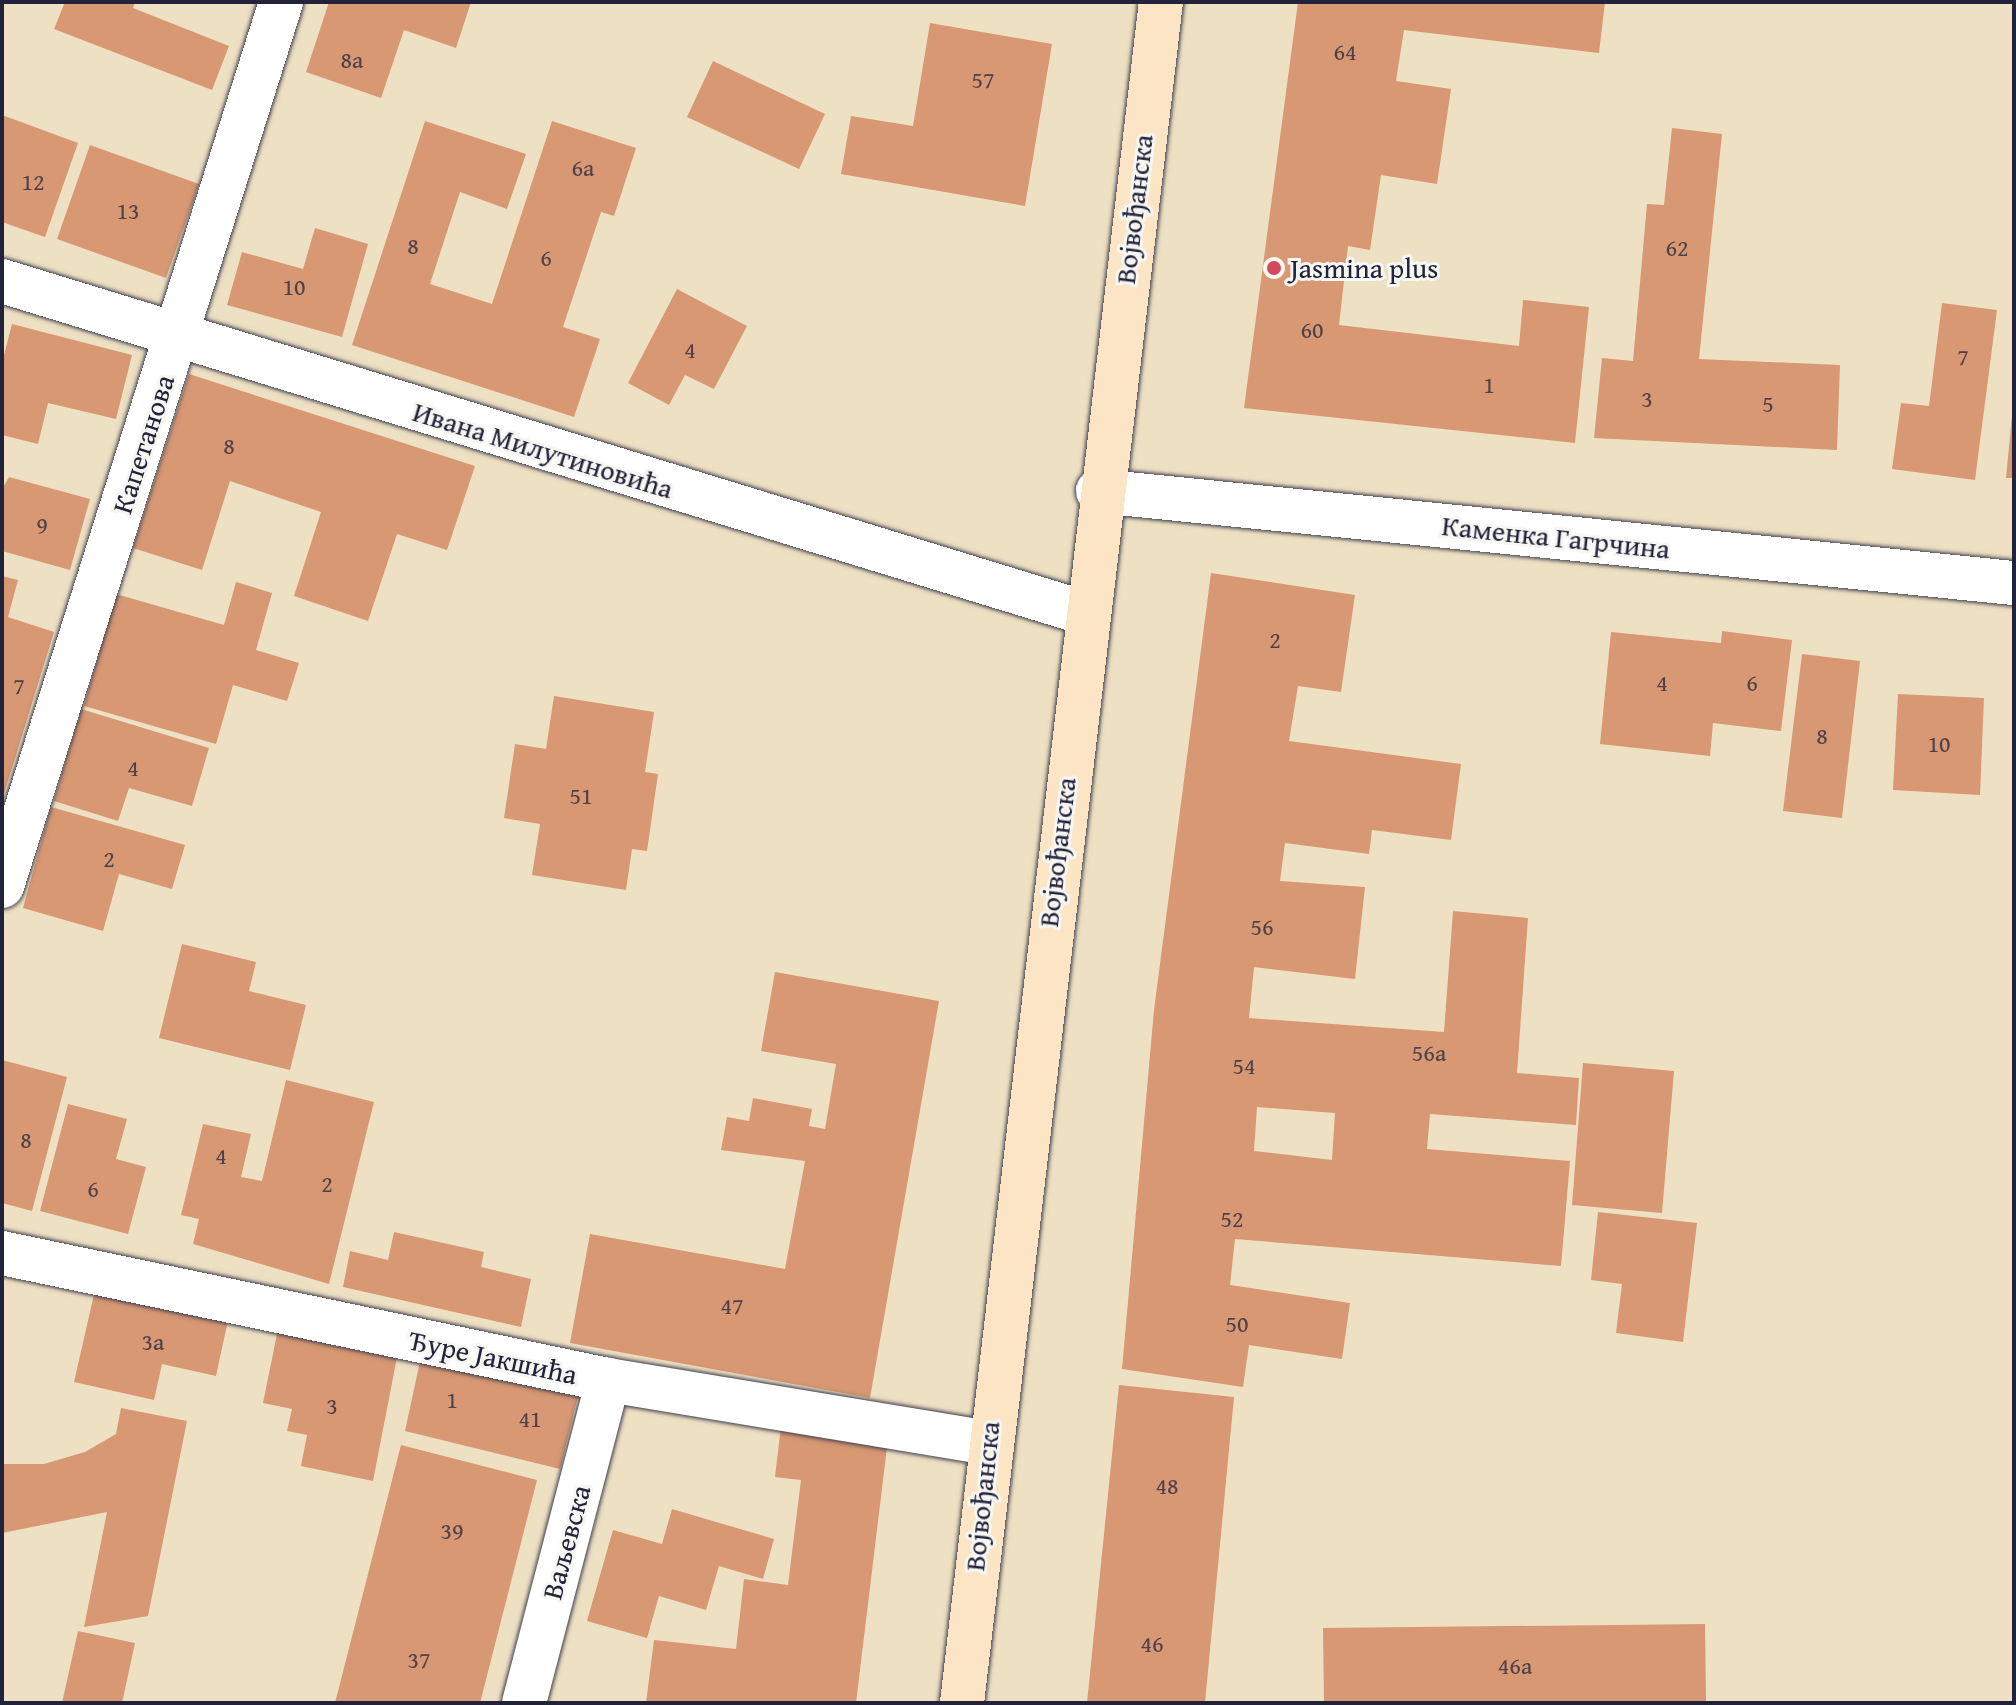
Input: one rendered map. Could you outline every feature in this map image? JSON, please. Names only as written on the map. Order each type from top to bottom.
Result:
[{"type":"street","name":"Капетанова","points":[[2,886],[281,2]]},
{"type":"street","name":"Војвођанска","points":[[962,1703],[987,1443],[1098,491],[1161,2]]},
{"type":"street","name":"Ивана Милутиновића","points":[[2,281],[176,340],[1085,613]]},
{"type":"street","name":"Каменка Гагрчина","points":[[1098,491],[2014,583]]},
{"type":"street","name":"Ђуре Јакшића","points":[[2,1253],[608,1380],[987,1443]]},
{"type":"street","name":"Ваљевска","points":[[524,1703],[608,1380]]},
{"type":"building","points":[[65,2],[135,2],[133,8],[229,46],[212,90],[54,29]]},
{"type":"building","points":[[329,2],[471,2],[456,48],[404,30],[381,98],[306,72]]},
{"type":"building","points":[[1298,2],[1605,2],[1599,53],[1404,30],[1396,81],[1451,89],[1437,184],[1381,175],[1370,250],[1348,246],[1339,325],[1519,346],[1523,300],[1589,307],[1575,443],[1244,408]]},
{"type":"building","points":[[930,23],[1052,44],[1025,206],[841,174],[851,116],[913,126]]},
{"type":"building","points":[[713,61],[825,114],[799,169],[687,117]]},
{"type":"building","points":[[2,115],[78,143],[45,237],[2,222]]},
{"type":"building","points":[[425,121],[526,154],[507,209],[460,192],[430,284],[492,304],[552,121],[636,148],[614,216],[601,212],[563,327],[600,339],[574,417],[352,345]]},
{"type":"building","points":[[1672,128],[1722,134],[1699,359],[1840,365],[1837,450],[1594,438],[1602,358],[1633,361],[1647,204],[1664,205]]},
{"type":"building","points":[[90,145],[199,184],[166,278],[57,239]]},
{"type":"building","points":[[315,228],[368,244],[342,337],[227,305],[242,252],[303,269]]},
{"type":"building","points":[[677,289],[747,326],[714,389],[685,375],[669,405],[628,383]]},
{"type":"building","points":[[1942,303],[1997,310],[1975,480],[1892,469],[1901,403],[1929,406]]},
{"type":"building","points":[[12,324],[132,355],[116,419],[48,403],[38,444],[2,435],[2,363]]},
{"type":"building","points":[[189,374],[475,466],[447,550],[397,534],[368,621],[294,596],[321,512],[230,481],[202,570],[133,548]]},
{"type":"building","points":[[2012,416],[2014,478],[2006,478]]},
{"type":"building","points":[[9,477],[90,499],[70,570],[2,551],[2,489]]},
{"type":"building","points":[[1211,573],[1355,595],[1341,692],[1298,686],[1289,741],[1461,764],[1451,840],[1372,830],[1369,854],[1285,843],[1280,881],[1365,887],[1355,979],[1254,967],[1249,1018],[1444,1032],[1453,911],[1528,918],[1517,1073],[1579,1078],[1576,1125],[1430,1114],[1427,1149],[1570,1161],[1561,1266],[1235,1239],[1230,1285],[1350,1303],[1342,1359],[1249,1345],[1243,1387],[1122,1369],[1154,1010]],"holes":[[[1257,1107],[1335,1113],[1332,1160],[1254,1151]]]},
{"type":"building","points":[[2,576],[18,580],[8,617],[54,632],[3,797]]},
{"type":"building","points":[[236,582],[272,593],[256,650],[299,663],[287,701],[233,685],[216,744],[84,706],[116,594],[224,625]]},
{"type":"building","points":[[1722,631],[1792,640],[1781,731],[1713,723],[1710,756],[1600,744],[1611,632],[1721,643]]},
{"type":"building","points":[[1802,654],[1860,661],[1842,818],[1783,811]]},
{"type":"building","points":[[1898,694],[1984,698],[1980,795],[1893,790]]},
{"type":"building","points":[[554,696],[654,712],[645,772],[658,774],[647,851],[632,849],[626,890],[532,875],[540,824],[504,818],[515,744],[546,749]]},
{"type":"building","points":[[81,709],[209,748],[192,806],[129,788],[118,821],[54,801]]},
{"type":"building","points":[[51,807],[185,845],[172,889],[119,874],[103,931],[23,908]]},
{"type":"building","points":[[182,944],[256,962],[249,991],[306,1005],[290,1070],[159,1038]]},
{"type":"building","points":[[775,972],[939,1001],[870,1398],[570,1343],[590,1234],[785,1269],[805,1161],[721,1150],[727,1117],[749,1121],[753,1098],[812,1109],[809,1126],[825,1129],[836,1064],[761,1051]]},
{"type":"building","points":[[2,1060],[67,1077],[32,1211],[2,1203]]},
{"type":"building","points":[[1583,1063],[1674,1071],[1662,1213],[1572,1205]]},
{"type":"building","points":[[286,1080],[374,1102],[329,1284],[193,1244],[199,1219],[181,1215],[203,1124],[251,1134],[241,1177],[262,1181]]},
{"type":"building","points":[[68,1104],[127,1119],[116,1159],[146,1167],[128,1234],[40,1211]]},
{"type":"building","points":[[1598,1212],[1697,1223],[1683,1342],[1616,1333],[1622,1284],[1591,1280]]},
{"type":"building","points":[[394,1232],[484,1252],[481,1267],[531,1279],[521,1327],[343,1287],[350,1251],[388,1260]]},
{"type":"building","points":[[95,1290],[228,1320],[216,1376],[162,1364],[154,1400],[74,1382]]},
{"type":"building","points":[[278,1329],[398,1352],[373,1481],[301,1466],[307,1435],[287,1431],[292,1409],[263,1403]]},
{"type":"building","points":[[422,1352],[580,1388],[560,1469],[405,1431]]},
{"type":"building","points":[[1119,1385],[1234,1397],[1205,1703],[1087,1703]]},
{"type":"building","points":[[121,1408],[187,1421],[148,1616],[84,1627],[107,1512],[2,1533],[2,1464],[44,1464],[85,1452],[116,1434]]},
{"type":"building","points":[[781,1426],[888,1439],[856,1703],[646,1703],[654,1640],[736,1649],[744,1579],[788,1585],[801,1480],[775,1477]]},
{"type":"building","points":[[401,1445],[537,1480],[480,1703],[335,1703]]},
{"type":"building","points":[[672,1509],[774,1539],[763,1579],[719,1566],[706,1610],[659,1596],[647,1638],[587,1621],[613,1530],[662,1544]]},
{"type":"building","points":[[1705,1624],[1706,1703],[1324,1703],[1323,1628]]},
{"type":"building","points":[[78,1631],[135,1643],[122,1703],[62,1703]]},
{"type":"place","name":"Jasmina plus","points":[[1274,268]]}]
